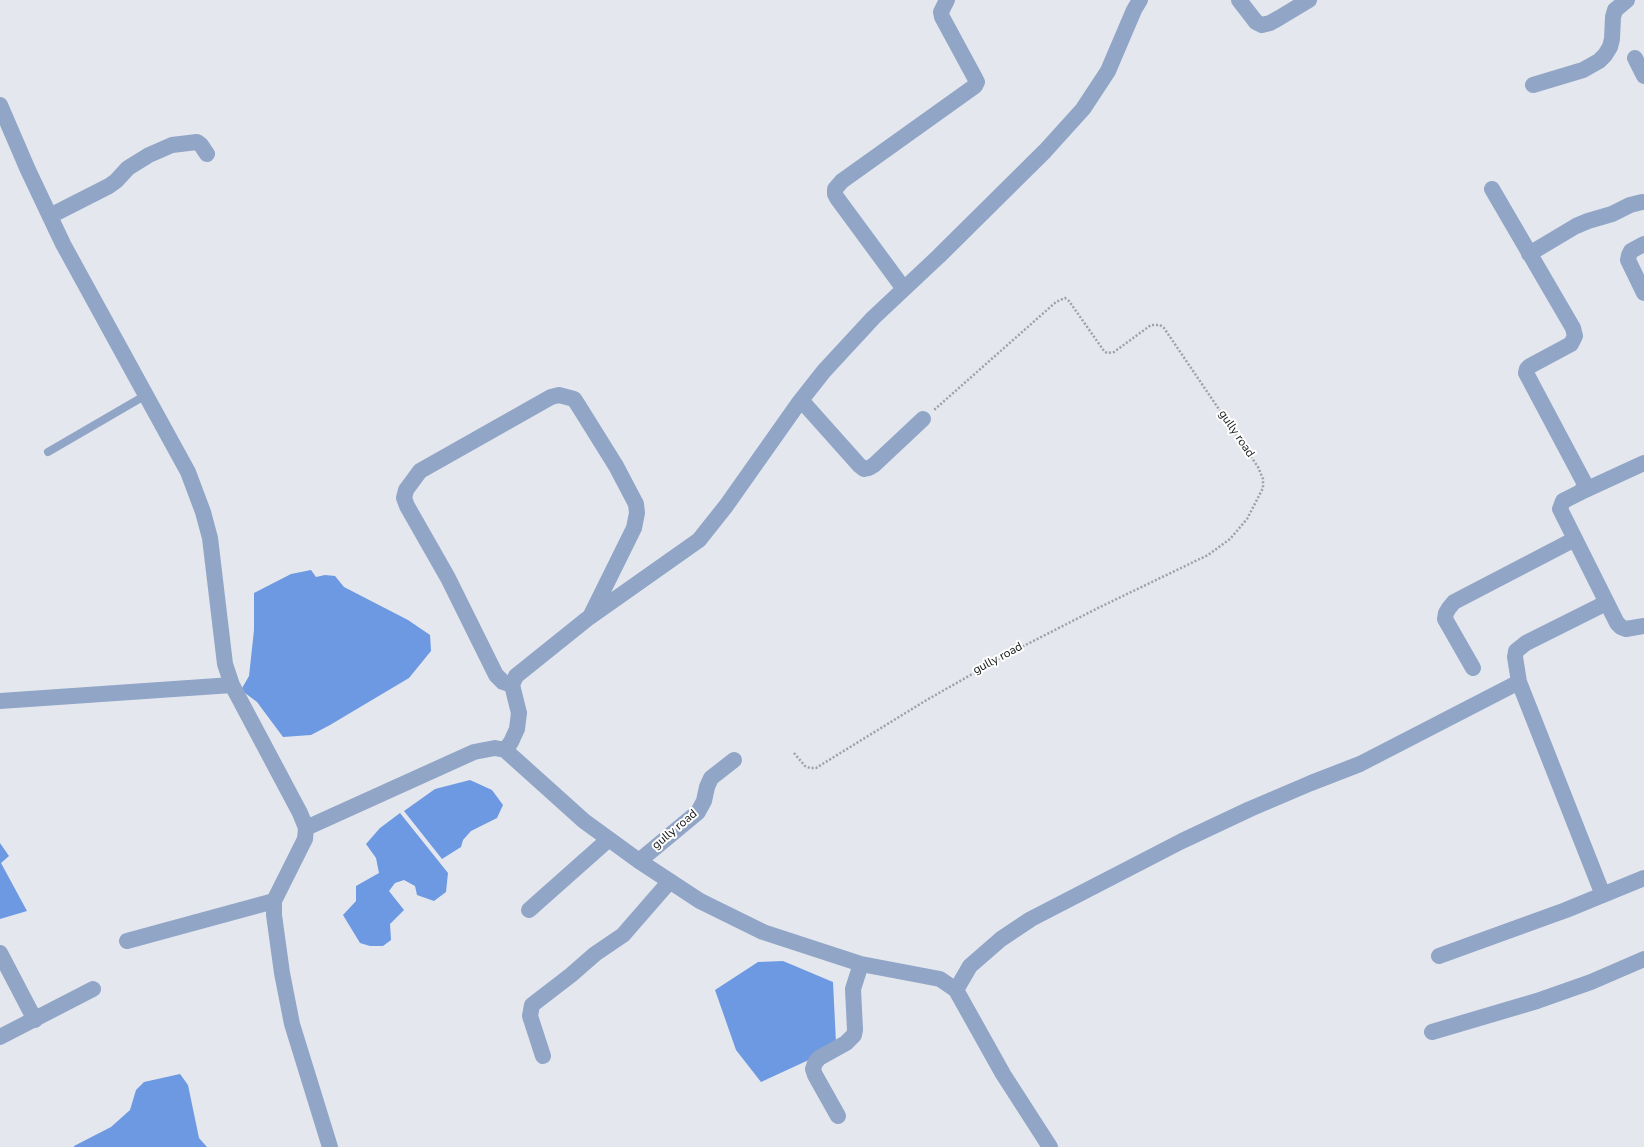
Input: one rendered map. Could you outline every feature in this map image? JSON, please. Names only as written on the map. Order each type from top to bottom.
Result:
[{"type":"street","points":[[904,289],[837,198],[835,189],[842,181],[975,86],[977,82],[976,78],[940,12],[947,0]]},
{"type":"street","points":[[505,750],[511,742],[518,724],[519,713],[512,685],[516,676],[524,668],[590,617],[699,540],[726,506],[801,400],[824,371],[904,289],[1046,151],[1083,109],[1108,71],[1134,10],[1140,0]]},
{"type":"street","points":[[1239,0],[1256,22],[1262,24],[1270,23],[1309,0]]},
{"type":"street","points":[[1533,85],[1583,70],[1599,61],[1610,47],[1613,17],[1616,10],[1627,0]]},
{"type":"street","points":[[1635,58],[1644,76]]},
{"type":"street","points":[[0,104],[28,170],[63,244],[188,472],[203,512],[210,538],[226,664],[232,685],[300,813],[306,828],[305,839],[274,901],[274,915],[282,973],[292,1024],[330,1147]]},
{"type":"street","points":[[50,216],[109,186],[128,168],[149,155],[172,145],[197,142],[207,154]]},
{"type":"street","points":[[1492,189],[1573,328],[1575,336],[1571,344],[1530,366],[1526,373],[1585,484],[1581,492]]},
{"type":"street","points":[[1529,254],[1576,226],[1612,214],[1630,205],[1643,202]]},
{"type":"street","points":[[1644,244],[1631,251],[1628,260],[1644,293]]},
{"type":"street","points":[[512,685],[504,682],[496,675],[448,578],[407,506],[404,498],[406,490],[420,471],[551,397],[559,395],[574,399],[616,466],[636,504],[637,513],[634,528],[590,617]]},
{"type":"street","points":[[801,400],[864,469],[874,466],[923,419]]},
{"type":"street","points":[[1644,463],[1581,492],[1563,501],[1560,505],[1560,509],[1617,623],[1621,628],[1626,629],[1644,626]]},
{"type":"street","points":[[1473,668],[1445,619],[1449,608],[1454,602],[1575,539]]},
{"type":"street","points":[[1603,896],[1519,682],[1515,658],[1516,651],[1520,647],[1606,602]]},
{"type":"street","points":[[956,990],[970,966],[1001,939],[1031,919],[1182,841],[1310,783],[1360,764],[1519,682]]},
{"type":"street","points":[[0,701],[232,685]]},
{"type":"street","points":[[306,828],[474,752],[495,748],[505,750],[584,820],[639,861],[700,901],[763,932],[861,964],[940,979],[956,990],[1003,1074],[1050,1147]]},
{"type":"street","name":"gully road","points":[[639,861],[698,812],[704,801],[707,787],[711,778],[734,760]]},
{"type":"street","points":[[529,910],[609,839]]},
{"type":"street","points":[[1439,956],[1603,896],[1644,878]]},
{"type":"street","points":[[543,1056],[530,1016],[532,1005],[571,976],[595,954],[623,935],[670,882]]},
{"type":"street","points":[[127,941],[274,901]]},
{"type":"street","points":[[0,953],[34,1020]]},
{"type":"street","points":[[1432,1032],[1537,1001],[1591,982],[1644,959]]},
{"type":"street","points":[[838,1116],[813,1069],[814,1063],[819,1058],[846,1043],[854,1035],[853,989],[861,964]]},
{"type":"street","points":[[0,1037],[93,989]]},
{"type":"lane","points":[[48,452],[146,395]]},
{"type":"path","name":"gully road","points":[[794,753],[804,766],[816,768],[931,697],[1002,657],[1098,608],[1208,555],[1230,539],[1247,519],[1263,488],[1263,479],[1258,467],[1160,324],[1152,325],[1114,352],[1107,353],[1104,351],[1069,301],[1065,298],[1056,302],[923,419]]},
{"type":"water","points":[[311,570],[316,577],[325,575],[335,576],[344,587],[408,620],[430,635],[431,651],[409,678],[330,725],[311,735],[283,737],[257,702],[241,690],[249,676],[254,630],[254,593],[291,574]]},
{"type":"water","points":[[470,780],[492,790],[503,805],[497,818],[471,831],[463,840],[461,847],[442,859],[404,811],[435,789]]},
{"type":"water","points":[[400,813],[448,873],[446,892],[434,901],[417,895],[415,886],[404,880],[395,883],[389,891],[404,910],[390,924],[391,940],[383,946],[370,946],[360,943],[343,915],[356,901],[356,886],[379,873],[376,858],[366,844],[380,828]]},
{"type":"water","points":[[0,843],[9,856],[1,863],[27,911],[0,919]]},
{"type":"water","points":[[783,961],[833,982],[836,1043],[826,1052],[761,1082],[736,1050],[715,990],[758,962]]},
{"type":"water","points":[[180,1074],[188,1085],[199,1138],[207,1147],[74,1147],[111,1127],[130,1110],[136,1090],[144,1082]]}]
